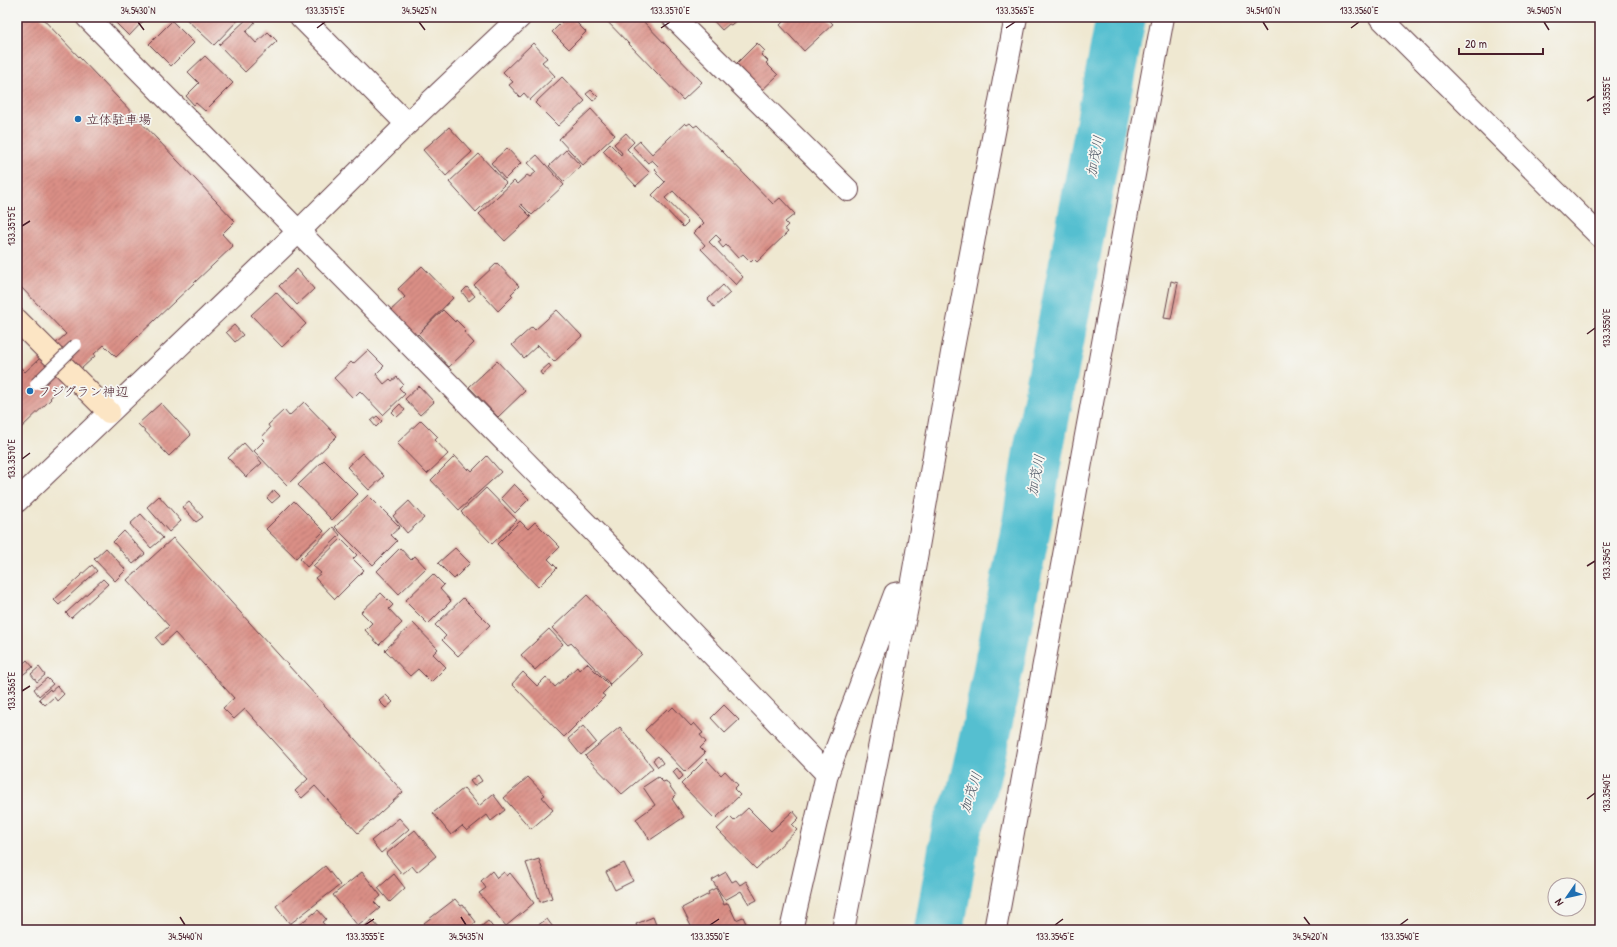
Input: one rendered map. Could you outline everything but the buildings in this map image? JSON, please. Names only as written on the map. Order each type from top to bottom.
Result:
[{"type":"street","points":[[87,17],[619,557],[826,774]]},
{"type":"street","points":[[301,17],[407,124]]},
{"type":"street","points":[[17,501],[298,232],[407,124],[520,17]]},
{"type":"street","points":[[673,17],[848,190]]},
{"type":"street","points":[[843,930],[910,592],[952,353],[1016,17]]},
{"type":"street","points":[[995,930],[1163,17]]},
{"type":"street","points":[[1380,17],[1600,236]]},
{"type":"street","points":[[17,320],[110,412]]},
{"type":"street","points":[[791,930],[826,774],[895,594],[910,592]]},
{"type":"lane","points":[[36,384],[76,345]]},
{"type":"waterway","name":"加茂川","points":[[939,930],[957,827],[971,795],[987,726],[1028,517],[1038,452],[1121,17]]},
{"type":"place","name":"立体駐車場","points":[[78,119]]},
{"type":"place","name":"フジグラン神辺","points":[[30,391]]}]
